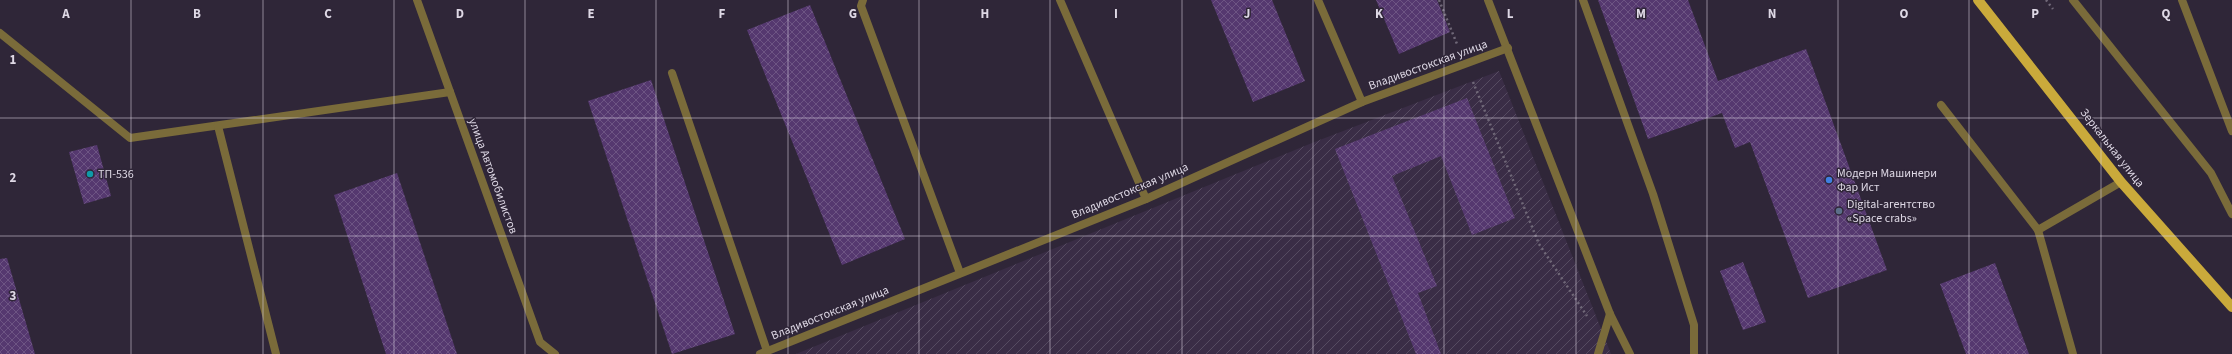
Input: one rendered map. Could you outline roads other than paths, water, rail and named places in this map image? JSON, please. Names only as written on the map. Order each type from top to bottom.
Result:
[{"type":"main road","name":"Зеркальная улица","points":[[1978,0],[2121,182],[2232,306]]},
{"type":"street","name":"улица Автомобилистов","points":[[417,0],[540,342],[555,354]]},
{"type":"street","points":[[863,0],[861,6],[960,273]]},
{"type":"street","points":[[1060,0],[1146,199]]},
{"type":"street","points":[[1318,0],[1362,102]]},
{"type":"street","name":"Владивостокская улица","points":[[1488,0],[1508,48],[1610,314],[1630,354]]},
{"type":"street","points":[[1583,0],[1653,194],[1688,303],[1694,325],[1694,354]]},
{"type":"street","points":[[2073,0],[2210,173],[2232,214]]},
{"type":"street","points":[[2182,0],[2232,131]]},
{"type":"street","points":[[0,33],[130,138],[450,92]]},
{"type":"street","name":"Владивостокская улица","points":[[764,352],[1146,199],[1362,102],[1508,48]]},
{"type":"street","points":[[672,73],[764,352]]},
{"type":"street","points":[[1941,105],[2038,230],[2073,354]]},
{"type":"street","points":[[218,126],[276,354]]},
{"type":"street","points":[[2038,230],[2121,182]]},
{"type":"street","points":[[1598,354],[1610,314]]},
{"type":"place","name":"ТП-536","points":[[90,174]]},
{"type":"place","name":"Модерн Машинери Фар Ист","points":[[1829,180]]},
{"type":"place","name":"Digital-агентство «Space crabs»","points":[[1839,211]]}]
